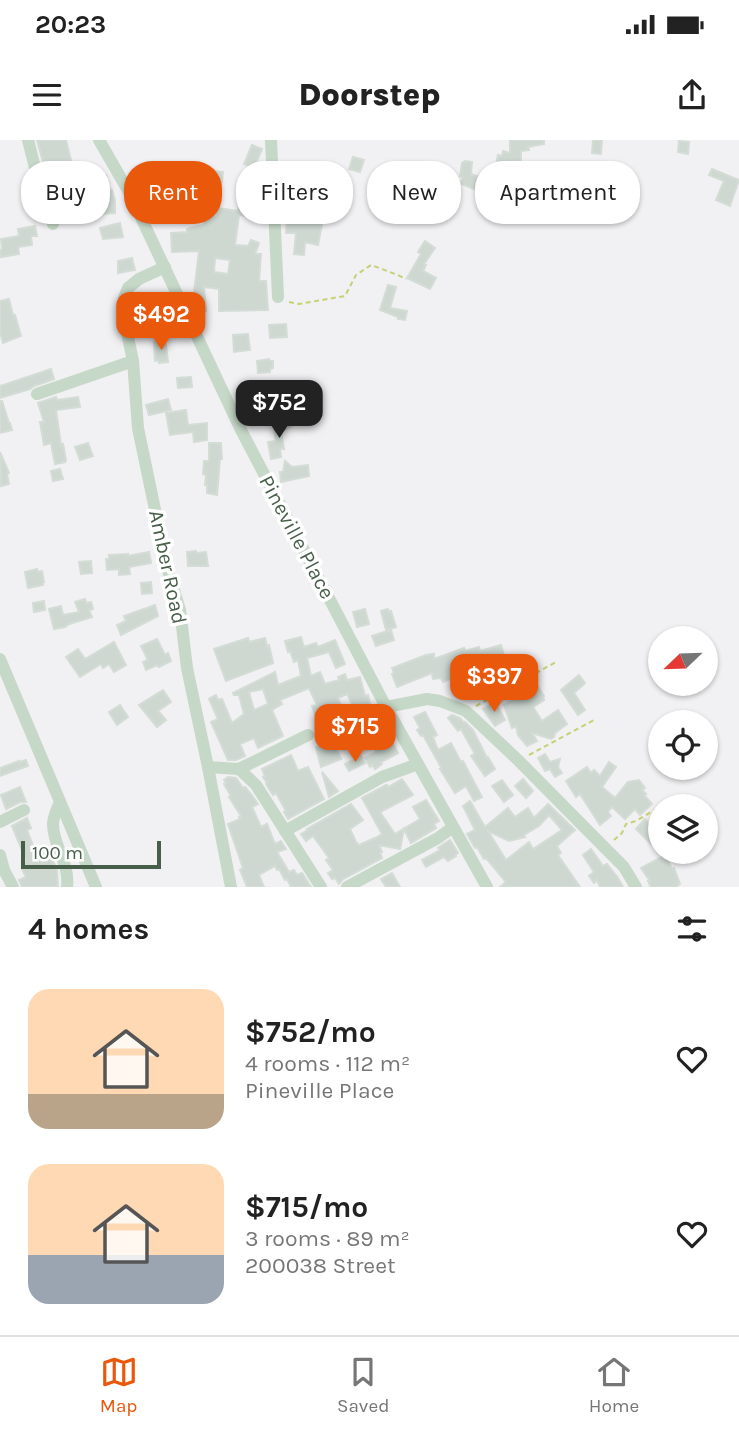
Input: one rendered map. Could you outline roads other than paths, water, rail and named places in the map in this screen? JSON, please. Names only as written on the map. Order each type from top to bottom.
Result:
[{"type":"street","points":[[28,140],[33,161]]},
{"type":"street","name":"Pineville Place","points":[[99,140],[130,194],[241,430],[386,706],[487,887]]},
{"type":"street","points":[[271,140],[278,297]]},
{"type":"street","name":"Amber Road","points":[[165,267],[139,279],[128,288],[124,298],[125,323],[133,361],[138,428],[167,567],[180,610],[187,668],[231,887]]},
{"type":"street","points":[[37,394],[133,361]]},
{"type":"street","points":[[0,659],[96,887]]},
{"type":"street","points":[[386,706],[427,699],[466,711],[624,867],[636,887]]},
{"type":"street","points":[[208,767],[239,769],[308,735]]},
{"type":"street","points":[[285,831],[382,778],[418,764]]},
{"type":"street","points":[[239,769],[256,785],[321,887]]},
{"type":"street","points":[[60,802],[53,824],[56,841],[67,868],[67,887]]},
{"type":"street","points":[[0,821],[24,810]]},
{"type":"street","points":[[347,887],[453,828]]},
{"type":"street","points":[[0,855],[13,887]]}]
